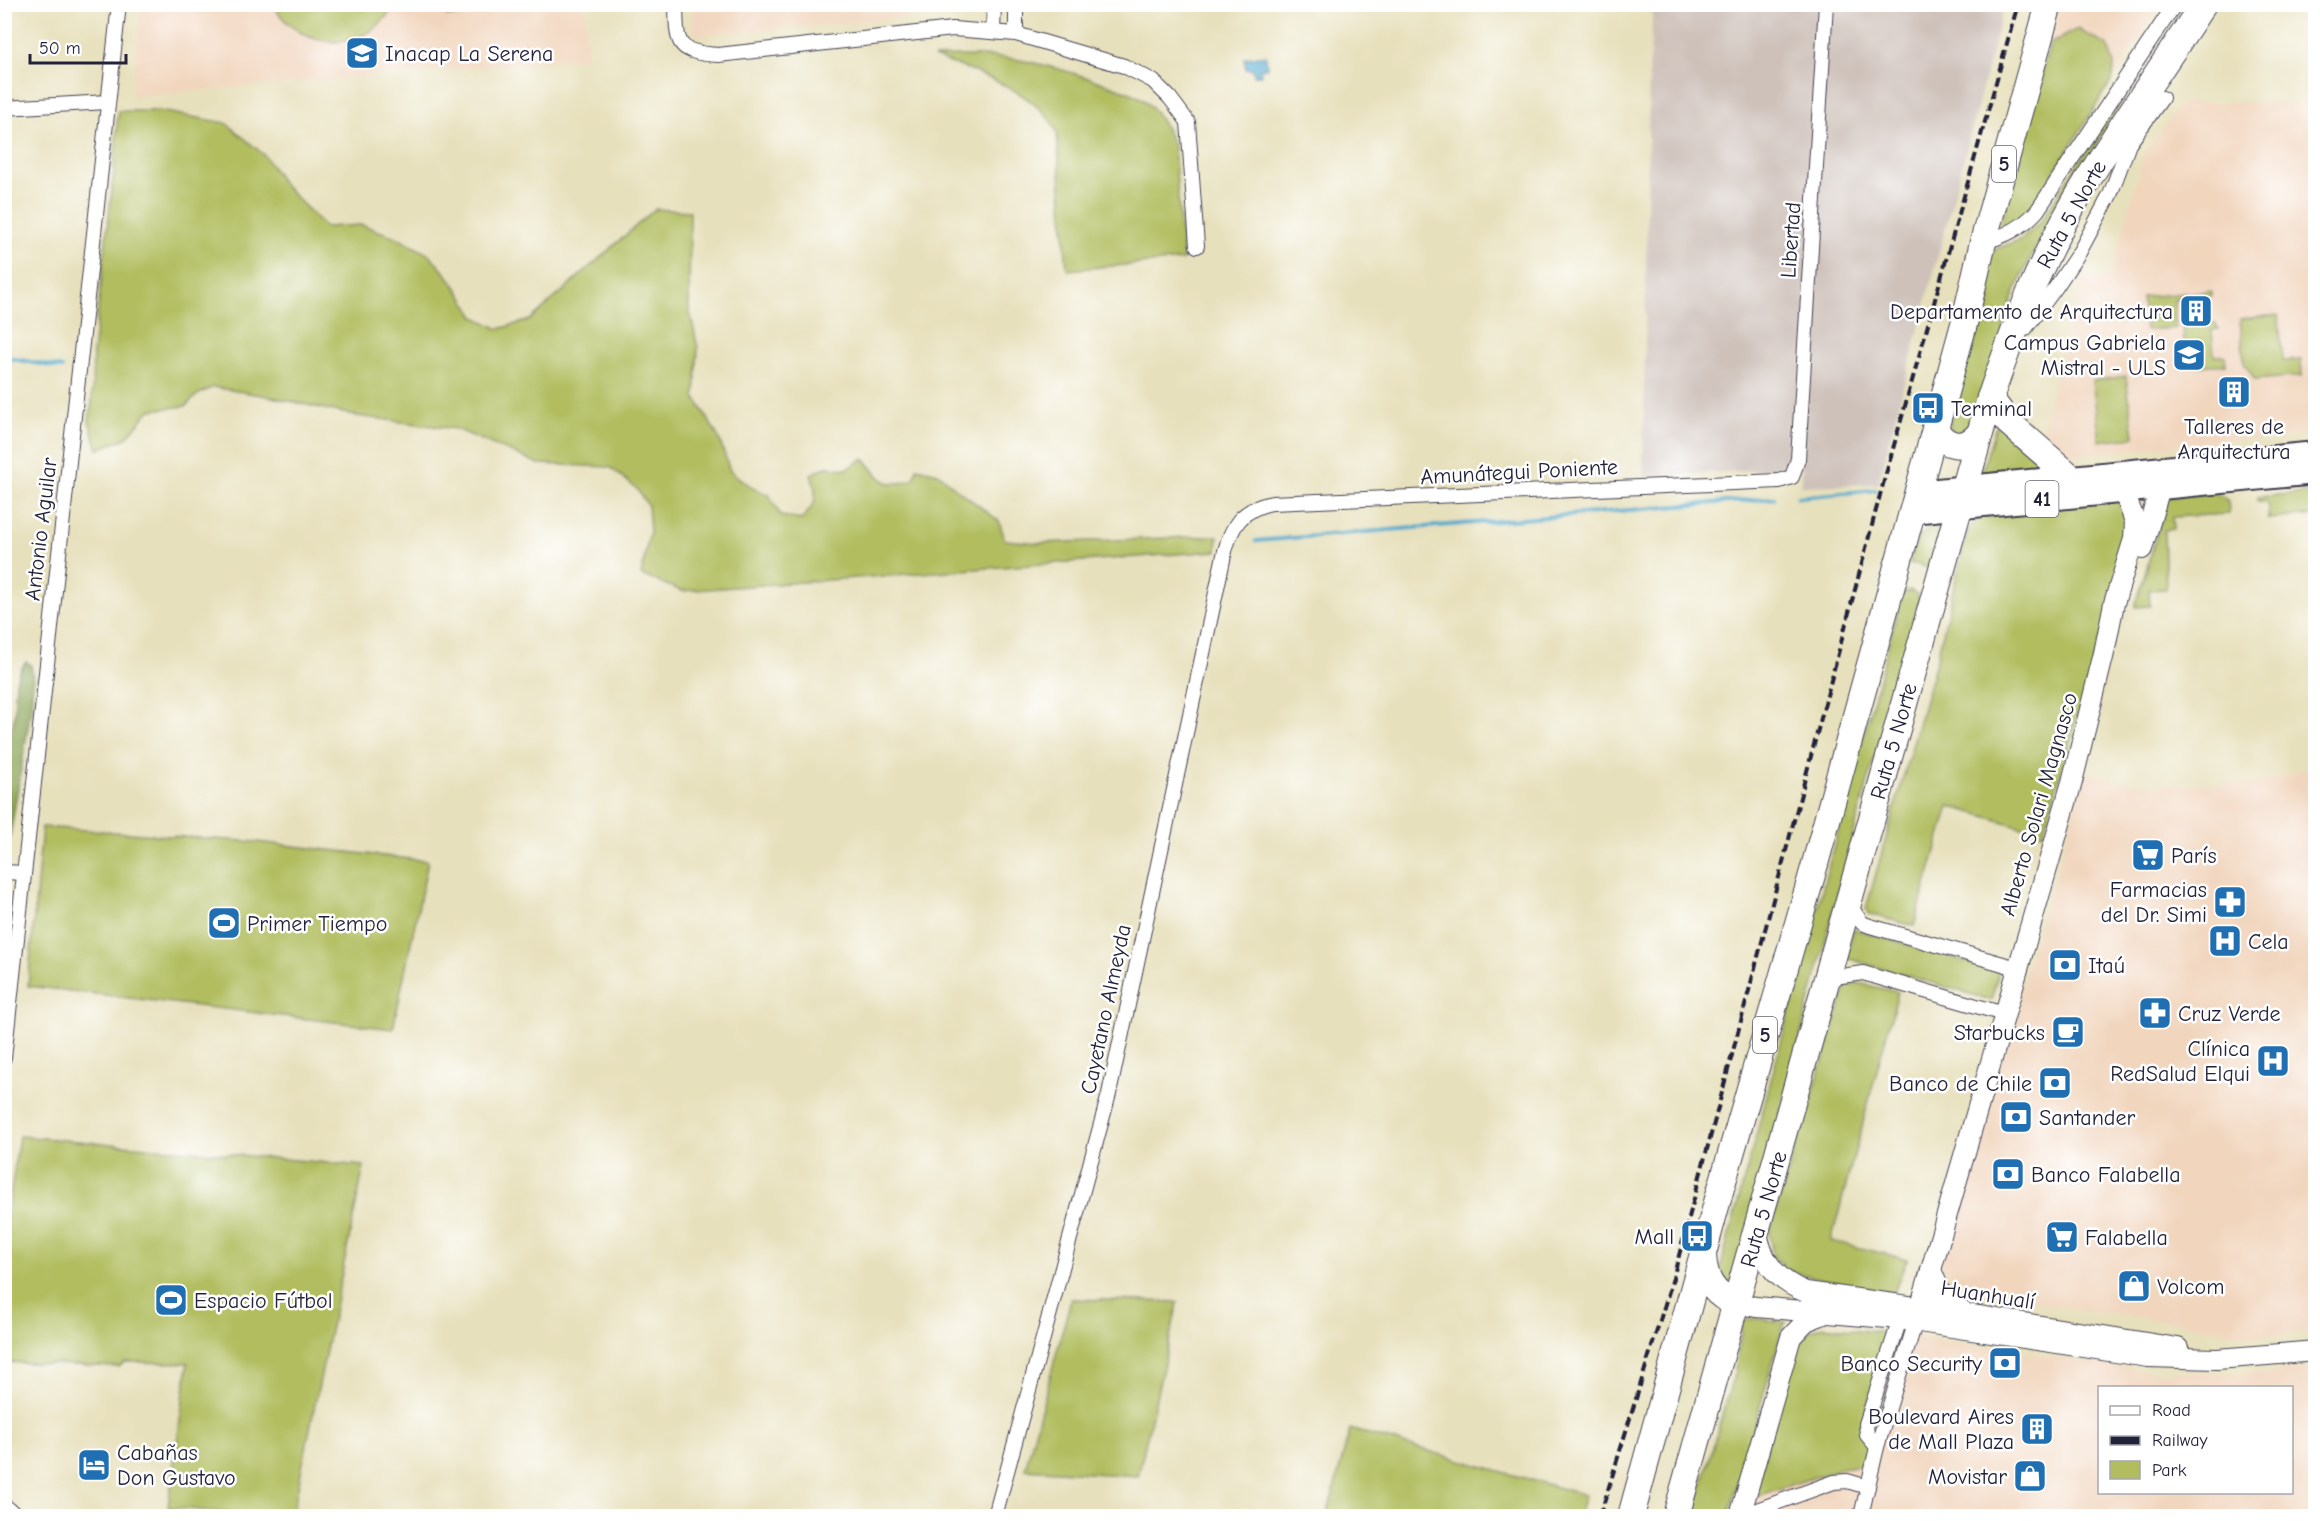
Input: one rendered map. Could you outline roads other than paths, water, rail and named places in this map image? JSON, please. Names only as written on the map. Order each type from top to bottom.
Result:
[{"type":"highway","name":"Ruta 5 Norte","points":[[1631,1516],[1703,1250],[1810,882],[1964,324],[1983,242],[2049,4]]},
{"type":"highway","name":"Ruta 5 Norte","points":[[1676,1516],[1979,434],[2002,363],[2023,307],[2055,237],[2092,173],[2150,106],[2203,4]]},
{"type":"highway","points":[[1990,399],[2008,422],[2071,477]]},
{"type":"highway","points":[[1935,428],[1941,438],[1952,444],[1970,442],[1979,434]]},
{"type":"highway","points":[[1895,574],[1911,570],[1922,573],[1931,583],[1934,596]]},
{"type":"highway","points":[[1703,1250],[1704,1268],[1709,1283],[1720,1296],[1736,1303]]},
{"type":"main road","name":"41","points":[[1961,498],[2071,477],[2316,453]]},
{"type":"main road","name":"41","points":[[1915,502],[1961,498],[2126,492],[2316,473]]},
{"type":"street","name":"Antonio Aguilar","points":[[4,1058],[119,4]]},
{"type":"street","points":[[676,4],[677,36],[688,50],[701,54],[718,55],[953,29],[1016,34],[1125,66],[1153,81],[1170,98],[1188,122],[1197,246]]},
{"type":"street","points":[[993,32],[994,4]]},
{"type":"street","points":[[1016,4],[1016,34]]},
{"type":"street","name":"Libertad","points":[[1792,477],[1798,459],[1826,4]]},
{"type":"street","points":[[1983,242],[2017,229],[2037,212],[2175,4]]},
{"type":"street","points":[[4,108],[108,102]]},
{"type":"street","points":[[2126,492],[2131,478],[2142,470]]},
{"type":"street","name":"Amunátegui Poniente","points":[[1248,511],[1272,503],[1767,481],[1786,480],[1792,477]]},
{"type":"street","name":"Alberto Solari Magnasco","points":[[2104,653],[2124,606],[2160,488]]},
{"type":"street","name":"Alberto Solari Magnasco","points":[[1861,1516],[1910,1313],[1915,1283],[1932,1264],[2072,782],[2114,603],[2136,532],[2126,492]]},
{"type":"street","name":"Cayetano Almeyda","points":[[995,1516],[1109,1094],[1228,539],[1234,526],[1248,511]]},
{"type":"street","points":[[4,872],[24,873]]},
{"type":"street","points":[[1848,903],[1862,922],[1870,926],[2017,968]]},
{"type":"street","points":[[1827,978],[1863,973],[2004,1014]]},
{"type":"street","name":"Huanhualí","points":[[1757,1231],[1758,1242],[1767,1262],[1779,1277],[1795,1288],[1818,1294],[2148,1358],[2217,1359],[2316,1351]]},
{"type":"street","points":[[1932,1264],[1942,1296],[1951,1305],[1967,1314]]},
{"type":"street","name":"Huanhualí","points":[[1736,1303],[1828,1314],[1967,1314],[2148,1344],[2246,1357]]},
{"type":"street","points":[[1740,1516],[1791,1337],[1806,1321],[1828,1314]]},
{"type":"street","points":[[1740,1516],[1834,1482],[1846,1481],[1868,1487]]},
{"type":"street","points":[[4,1505],[18,1516]]},
{"type":"water","points":[[1266,55],[1267,68],[1260,69],[1261,75],[1254,75],[1253,69],[1246,69],[1244,58]]},
{"type":"waterway","points":[[4,357],[62,368]]},
{"type":"waterway","points":[[1798,497],[1876,490]]},
{"type":"waterway","points":[[1256,541],[1774,498]]},
{"type":"railway","points":[[1600,1516],[1673,1278],[1880,495],[2018,4]]},
{"type":"place","name":"Inacap La Serena","points":[[362,53]]},
{"type":"place","name":"Departamento de Arquitectura","points":[[2196,311]]},
{"type":"place","name":"Campus Gabriela Mistral - ULS","points":[[2189,355]]},
{"type":"place","name":"Talleres de Arquitectura","points":[[2234,392]]},
{"type":"place","name":"Terminal","points":[[1928,408]]},
{"type":"place","name":"París","points":[[2148,855]]},
{"type":"place","name":"Farmacias del Dr. Simi","points":[[2230,902]]},
{"type":"place","name":"Primer Tiempo","points":[[224,923]]},
{"type":"place","name":"Cela","points":[[2225,941]]},
{"type":"place","name":"Itaú","points":[[2065,965]]},
{"type":"place","name":"Cruz Verde","points":[[2155,1013]]},
{"type":"place","name":"Starbucks","points":[[2068,1032]]},
{"type":"place","name":"Clínica RedSalud Elqui","points":[[2273,1061]]},
{"type":"place","name":"Banco de Chile","points":[[2055,1083]]},
{"type":"place","name":"Santander","points":[[2016,1117]]},
{"type":"place","name":"Banco Falabella","points":[[2008,1174]]},
{"type":"place","name":"Mall","points":[[1697,1236]]},
{"type":"place","name":"Falabella","points":[[2062,1237]]},
{"type":"place","name":"Volcom","points":[[2134,1286]]},
{"type":"place","name":"Espacio Fútbol","points":[[171,1300]]},
{"type":"place","name":"Banco Security","points":[[2005,1363]]},
{"type":"place","name":"Boulevard Aires de Mall Plaza","points":[[2037,1429]]},
{"type":"place","name":"Cabañas Don Gustavo","points":[[94,1465]]},
{"type":"place","name":"Movistar","points":[[2030,1476]]}]
